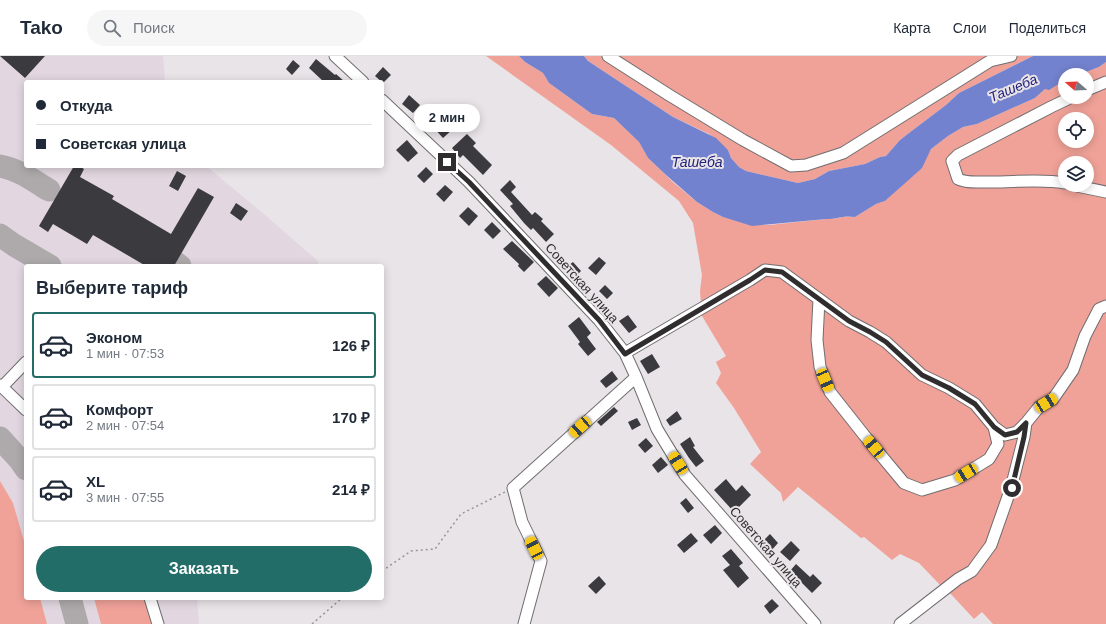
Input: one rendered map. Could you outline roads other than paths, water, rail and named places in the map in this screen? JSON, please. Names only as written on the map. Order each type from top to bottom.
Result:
[{"type":"street","points":[[335,56],[361,80]]},
{"type":"street","points":[[608,56],[744,140],[791,166],[806,165],[844,153],[990,62],[1011,56]]},
{"type":"street","points":[[1094,87],[1106,82]]},
{"type":"street","name":"Советская улица","points":[[384,102],[469,182],[599,320],[625,354],[658,429],[685,475],[815,624]]},
{"type":"street","points":[[1058,104],[958,154],[952,161],[958,179],[965,182],[992,183],[1052,181],[1058,182]]},
{"type":"street","points":[[1094,190],[1106,192]]},
{"type":"street","points":[[625,354],[765,270],[782,272],[849,321],[886,342],[922,375],[949,388],[975,404],[994,427],[1005,435],[1017,432],[1040,407],[1053,399],[1073,370],[1086,336],[1099,309],[1106,306]]},
{"type":"street","points":[[819,299],[817,340],[820,367],[830,392],[904,483],[922,490],[955,480],[989,459],[998,444],[994,427]]},
{"type":"street","points":[[24,364],[1,386],[24,408]]},
{"type":"street","points":[[524,624],[541,561],[522,522],[513,488],[636,377]]},
{"type":"street","points":[[900,624],[958,579],[972,571],[991,545],[1012,488],[1026,423]]},
{"type":"street","points":[[151,600],[158,624]]},
{"type":"water","name":"Ташеба","points":[[519,56],[584,56],[588,61],[673,117],[716,138],[728,150],[731,158],[739,167],[746,171],[798,183],[815,179],[829,171],[865,164],[880,157],[886,156],[900,140],[946,105],[959,93],[1033,56],[1106,56],[1106,62],[1094,69],[1058,68],[1058,84],[1049,90],[1045,89],[1035,98],[977,124],[963,127],[948,136],[931,149],[922,168],[885,201],[876,204],[855,217],[752,226],[723,217],[697,202],[648,158],[639,142],[614,118],[592,114],[549,83],[543,73],[525,62]]}]
